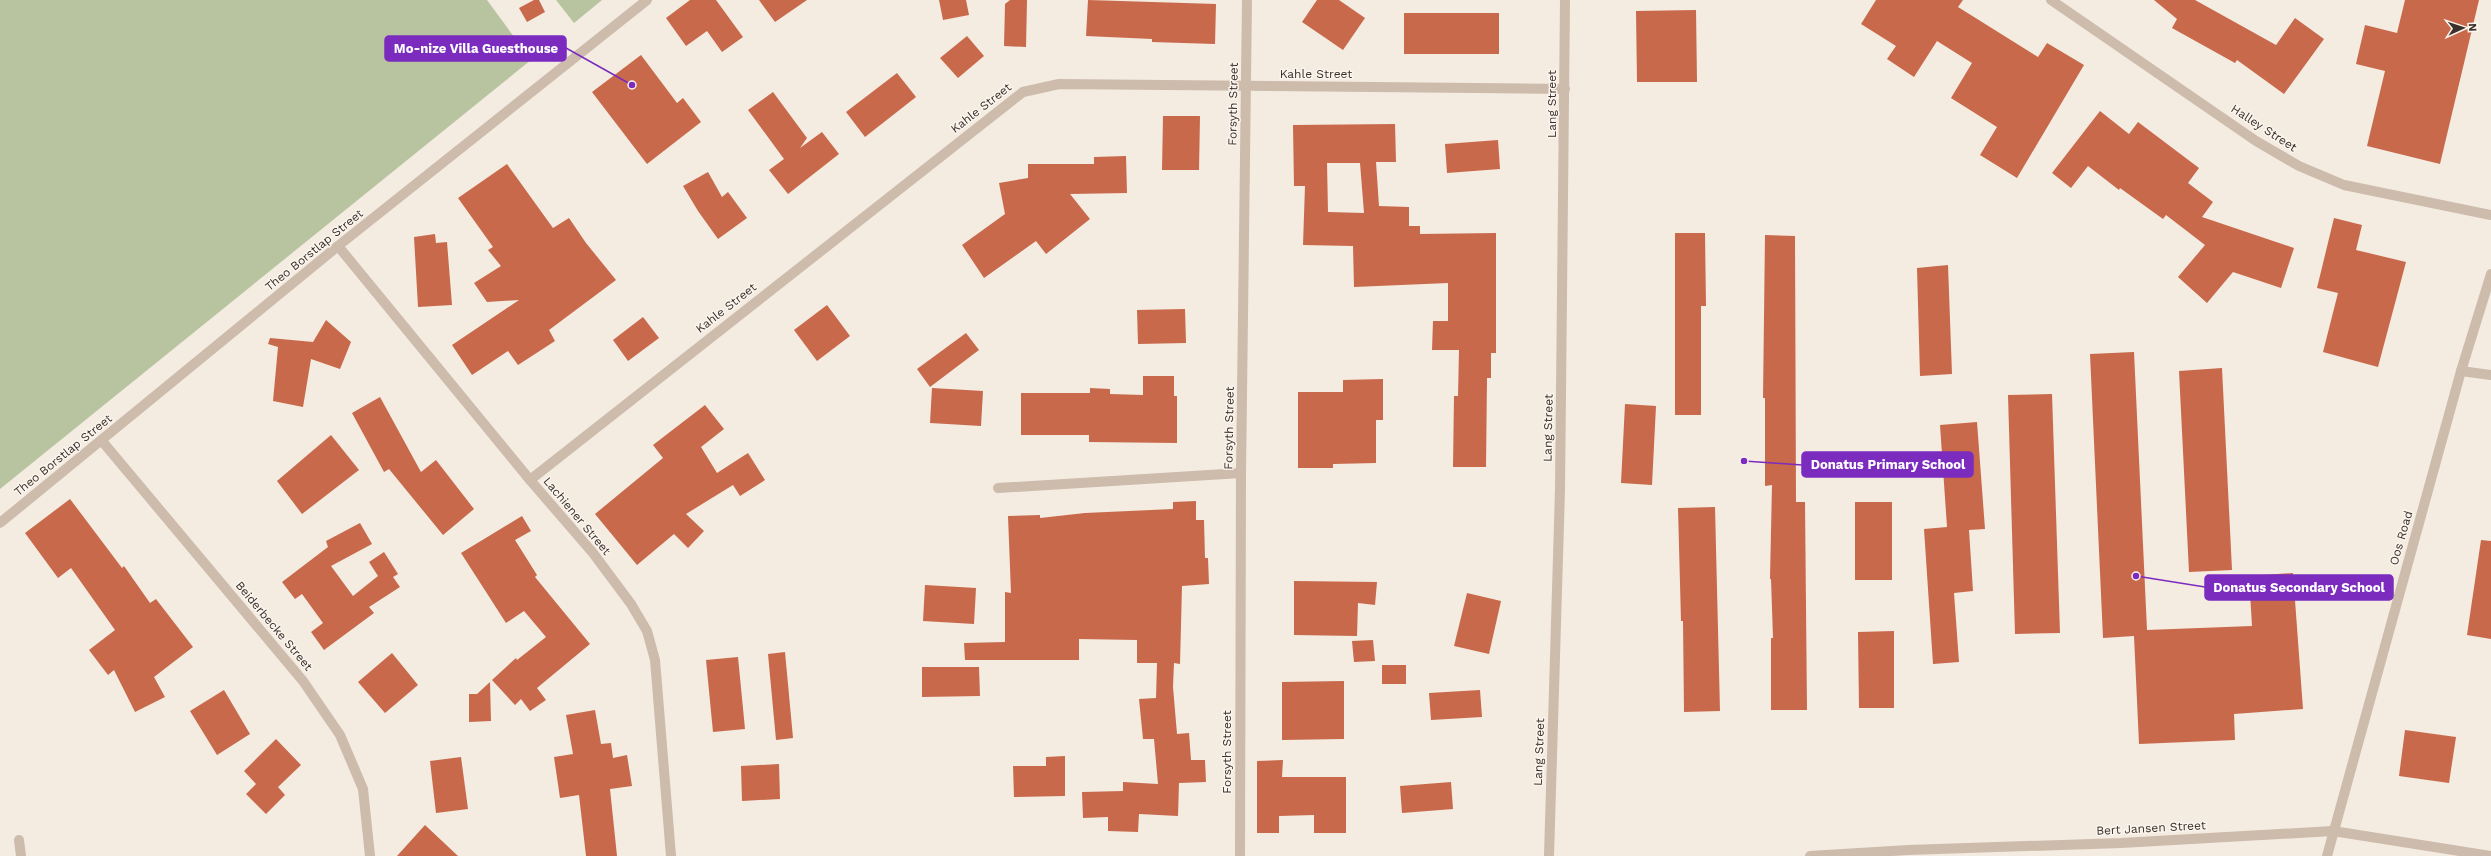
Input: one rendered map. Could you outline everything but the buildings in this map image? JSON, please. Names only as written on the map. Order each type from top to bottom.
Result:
[{"type":"street","name":"Theo Borstlap Street","points":[[0,523],[102,441],[338,246],[647,0]]},
{"type":"street","name":"Forsyth Street","points":[[1240,856],[1241,473],[1247,0]]},
{"type":"street","name":"Lang Street","points":[[1549,856],[1560,490],[1565,0]]},
{"type":"street","name":"Halley Street","points":[[2051,0],[2256,141],[2299,166],[2344,185],[2491,215]]},
{"type":"street","name":"Kahle Street","points":[[530,480],[1023,92],[1059,84],[1565,88]]},
{"type":"street","name":"Lachiener Street","points":[[338,246],[530,480],[593,553],[632,604],[647,631],[655,660],[671,856]]},
{"type":"street","name":"Oos Road","points":[[2328,856],[2333,831],[2461,371],[2491,274]]},
{"type":"street","points":[[2461,371],[2491,375]]},
{"type":"street","name":"Beiderbecke Street","points":[[102,441],[303,681],[340,735],[363,789],[370,856]]},
{"type":"street","points":[[998,488],[1241,473]]},
{"type":"street","name":"Bert Jansen Street","points":[[1810,856],[2121,843],[2333,831],[2491,856]]},
{"type":"street","points":[[19,840],[21,856]]},
{"type":"green space","points":[[0,0],[487,0],[531,60],[0,489]]},
{"type":"green space","points":[[556,0],[602,0],[574,23]]},
{"type":"place","name":"Mo-nize Villa Guesthouse","points":[[632,85]]},
{"type":"place","name":"Donatus Primary School","points":[[1744,461]]},
{"type":"place","name":"Donatus Secondary School","points":[[2136,576]]}]
